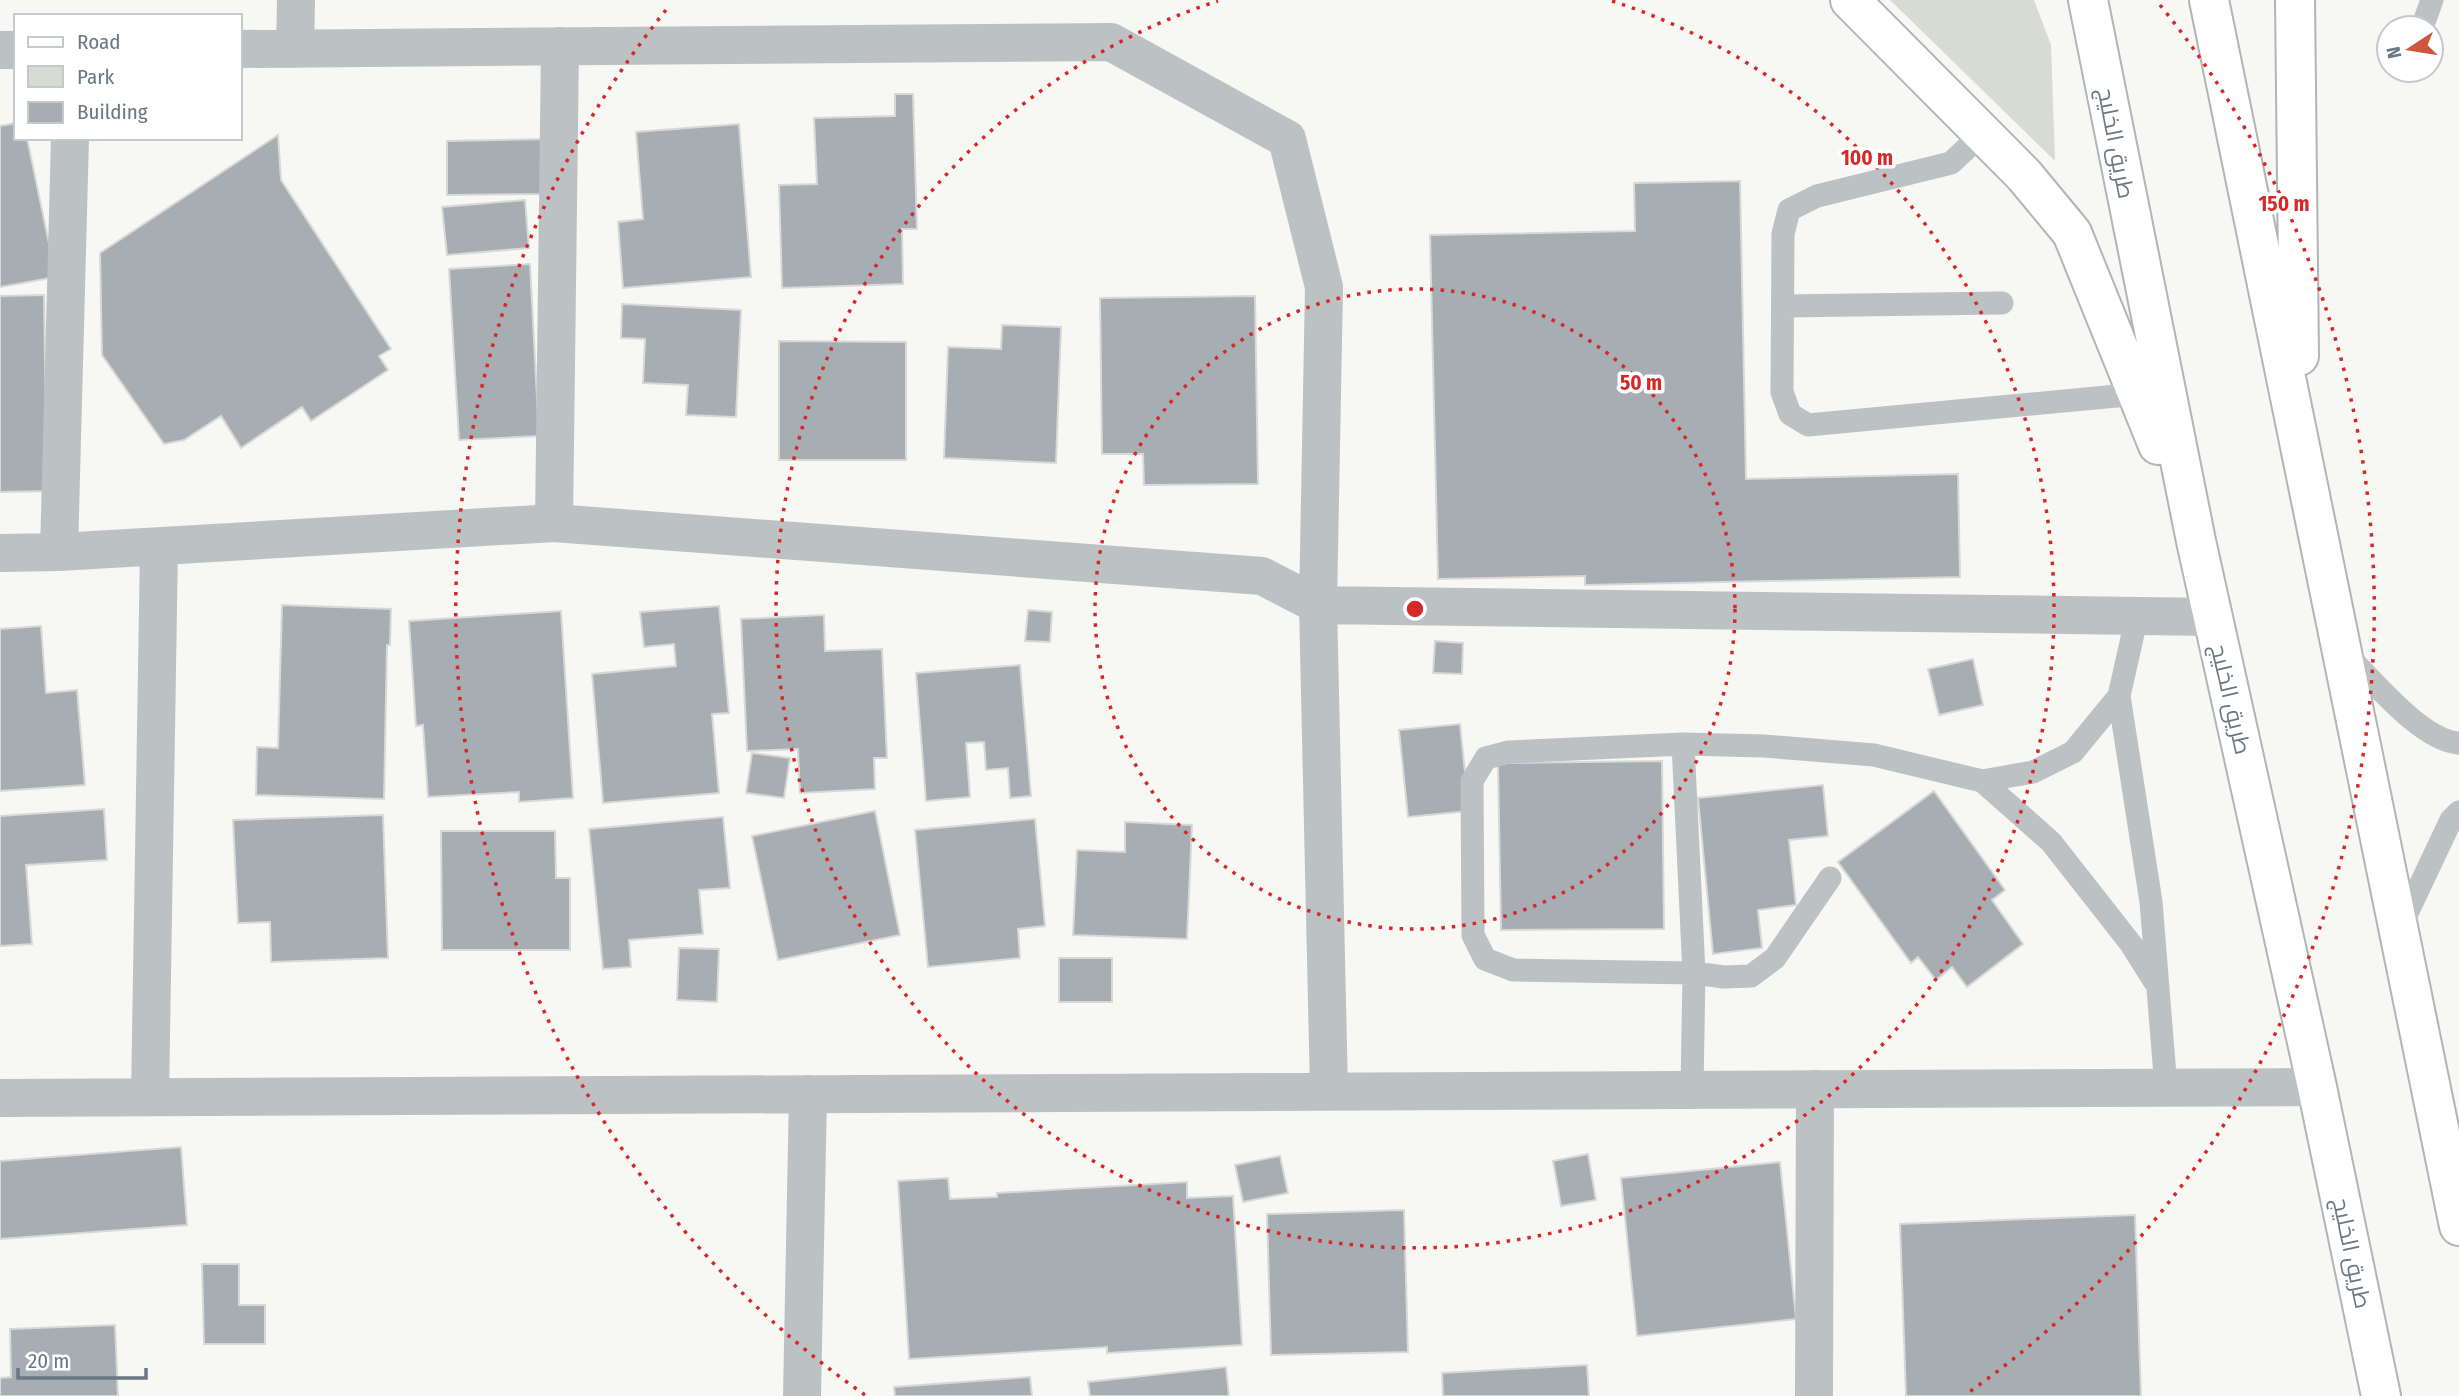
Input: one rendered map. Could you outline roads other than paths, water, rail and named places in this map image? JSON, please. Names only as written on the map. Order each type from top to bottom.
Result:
[{"type":"main road","points":[[1850,0],[2024,175],[2072,233],[2196,541]]},
{"type":"main road","name":"طريق الخليج","points":[[2088,0],[2196,541],[2317,1087],[2381,1396]]},
{"type":"main road","points":[[2209,0],[2459,1226]]},
{"type":"main road","points":[[2295,0],[2301,449]]},
{"type":"street","points":[[295,49],[296,0]]},
{"type":"street","points":[[242,49],[1111,42],[1287,139],[1324,287],[1318,605],[1329,1091]]},
{"type":"street","points":[[554,523],[560,46]]},
{"type":"street","points":[[59,552],[70,140]]},
{"type":"street","points":[[0,553],[159,547],[554,523],[1262,576],[1318,605],[2213,617]]},
{"type":"street","points":[[150,1097],[159,547]]},
{"type":"street","points":[[0,1098],[2317,1087]]},
{"type":"street","points":[[1814,1396],[1815,1089]]},
{"type":"street","points":[[802,1396],[808,1094]]},
{"type":"lane","points":[[1983,133],[1951,163],[1817,196],[1788,210],[1783,234],[1782,392],[1790,414],[1808,425],[2138,394]]},
{"type":"lane","points":[[1783,306],[2002,303]]},
{"type":"lane","points":[[2137,616],[2119,696],[2151,902],[2166,1087]]},
{"type":"lane","points":[[2340,648],[2423,730],[2443,740],[2459,743]]},
{"type":"lane","points":[[1830,878],[1775,958],[1751,976],[1513,970],[1485,958],[1473,935],[1472,781],[1486,758],[1509,752],[1683,744],[1764,746],[1874,755],[1982,781],[2033,772],[2073,752],[2119,696]]},
{"type":"lane","points":[[1683,744],[1694,974],[1692,1090]]},
{"type":"lane","points":[[1982,781],[2051,842],[2131,944],[2158,987]]},
{"type":"lane","points":[[2399,930],[2451,820],[2459,812]]}]
